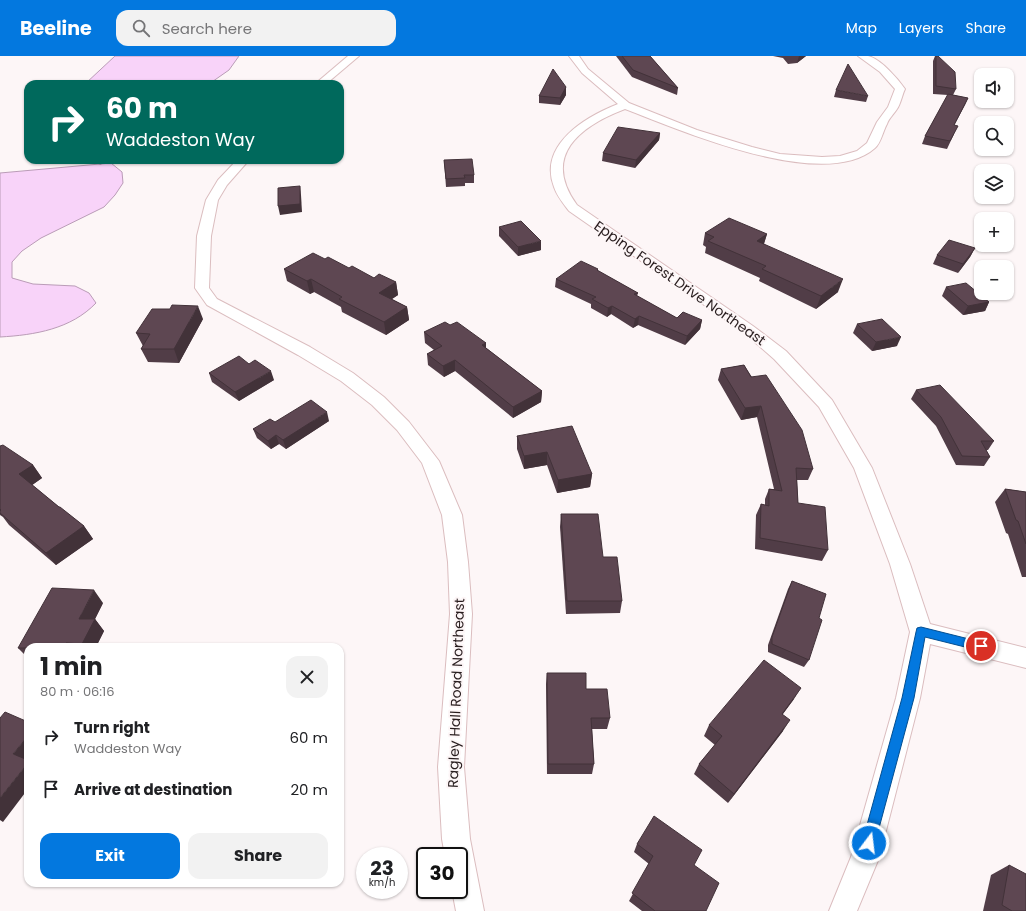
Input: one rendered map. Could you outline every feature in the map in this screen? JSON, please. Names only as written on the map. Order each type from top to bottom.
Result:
[{"type":"street","points":[[325,80],[354,56]]},
{"type":"street","points":[[574,56],[585,71],[625,105],[693,132],[749,150],[780,157],[822,160],[841,159],[861,154],[872,145],[882,122],[892,107],[900,89],[895,80],[886,71],[863,56]]},
{"type":"street","name":"Epping Forest Drive Northeast","points":[[625,105],[591,119],[575,131],[564,146],[556,168],[559,185],[573,208],[748,329],[780,355],[826,404],[863,468],[900,564],[921,632],[908,698],[865,858],[843,911]]},
{"type":"street","name":"Ragley Hall Road Northeast","points":[[239,164],[222,183],[212,200],[204,236],[202,288],[212,302],[304,351],[347,377],[378,401],[403,426],[430,462],[452,515],[458,562],[461,614],[451,767],[457,847]]},
{"type":"street","points":[[921,632],[1026,658]]},
{"type":"street","name":"Ragley Hall Road Northeast","points":[[468,899],[470,911]]},
{"type":"shaded area","points":[[115,56],[239,56],[229,70],[215,80],[89,80]]},
{"type":"shaded area","points":[[100,164],[112,164],[122,172],[123,183],[104,207],[41,238],[22,251],[12,262],[12,278],[33,284],[75,286],[89,293],[96,303],[86,312],[64,325],[39,332],[0,337],[0,173]]},
{"type":"building","points":[[622,56],[650,56],[678,88],[633,70]]},
{"type":"building","points":[[936,56],[938,56],[955,72],[956,89],[936,86]]},
{"type":"building","points":[[848,64],[868,96],[836,90]]},
{"type":"building","points":[[553,69],[566,87],[560,98],[539,96]]},
{"type":"building","points":[[948,94],[968,98],[954,125],[958,126],[950,141],[925,136]]},
{"type":"building","points":[[618,127],[660,133],[636,160],[603,153]]},
{"type":"building","points":[[472,159],[474,175],[464,175],[465,178],[446,179],[444,160]]},
{"type":"building","points":[[300,186],[300,204],[278,206],[278,188]]},
{"type":"building","points":[[729,218],[767,234],[757,241],[843,279],[821,296],[762,269],[766,266],[708,241],[714,237],[705,233]]},
{"type":"building","points":[[521,221],[541,241],[518,247],[499,227]]},
{"type":"building","points":[[949,240],[974,248],[963,264],[937,255]]},
{"type":"building","points":[[313,253],[325,259],[328,257],[349,268],[352,266],[374,278],[379,274],[396,282],[379,293],[407,307],[384,322],[339,299],[342,297],[311,279],[307,281],[284,269]]},
{"type":"building","points":[[581,261],[598,269],[597,270],[638,293],[634,294],[677,318],[683,312],[702,320],[687,336],[639,316],[635,319],[612,306],[608,308],[592,299],[596,297],[556,279]]},
{"type":"building","points":[[966,283],[974,290],[974,300],[987,300],[989,302],[968,306],[946,287]]},
{"type":"building","points":[[172,305],[198,306],[174,349],[141,349],[150,334],[136,333],[152,309],[170,309]]},
{"type":"building","points":[[882,319],[901,337],[876,342],[857,324]]},
{"type":"building","points":[[445,322],[450,325],[457,322],[486,343],[482,345],[542,391],[513,407],[455,360],[443,366],[427,354],[442,346],[424,332]]},
{"type":"building","points":[[239,356],[249,364],[255,360],[271,371],[235,392],[209,373]]},
{"type":"building","points":[[744,365],[751,377],[766,375],[802,430],[813,469],[796,468],[798,503],[825,507],[828,550],[760,538],[761,504],[769,506],[769,489],[782,491],[761,406],[745,408],[721,369]]},
{"type":"building","points":[[940,385],[994,441],[981,441],[990,457],[962,456],[941,417],[916,390]]},
{"type":"building","points":[[311,400],[327,412],[283,440],[276,435],[268,441],[253,429],[270,419],[275,422]]},
{"type":"building","points":[[572,426],[592,474],[558,480],[547,452],[524,456],[517,436]]},
{"type":"building","points":[[3,445],[33,465],[19,474],[84,526],[46,553],[0,513],[0,446]]},
{"type":"building","points":[[1005,489],[1026,492],[1026,544],[1018,521],[1016,520]]},
{"type":"building","points":[[561,514],[598,514],[603,557],[617,557],[622,601],[567,601]]},
{"type":"building","points":[[792,581],[826,594],[819,618],[822,620],[809,660],[772,644],[772,637]]},
{"type":"building","points":[[52,588],[94,590],[79,619],[95,619],[83,643],[24,643],[24,648],[18,648]]},
{"type":"building","points":[[764,660],[801,688],[782,714],[790,720],[734,794],[699,764],[722,736],[709,725]]},
{"type":"building","points":[[547,673],[586,673],[586,689],[607,689],[610,718],[591,718],[594,764],[548,764]]},
{"type":"building","points":[[5,712],[24,720],[24,741],[13,754],[24,758],[24,768],[0,798],[0,718]]},
{"type":"building","points":[[654,816],[702,850],[694,865],[719,883],[706,911],[655,911],[632,893],[653,856],[637,844]]},
{"type":"building","points":[[1009,865],[1026,874],[1026,911],[1012,911],[1002,905]]},
{"type":"route","points":[[869,843],[908,698],[921,632],[981,646]]}]
